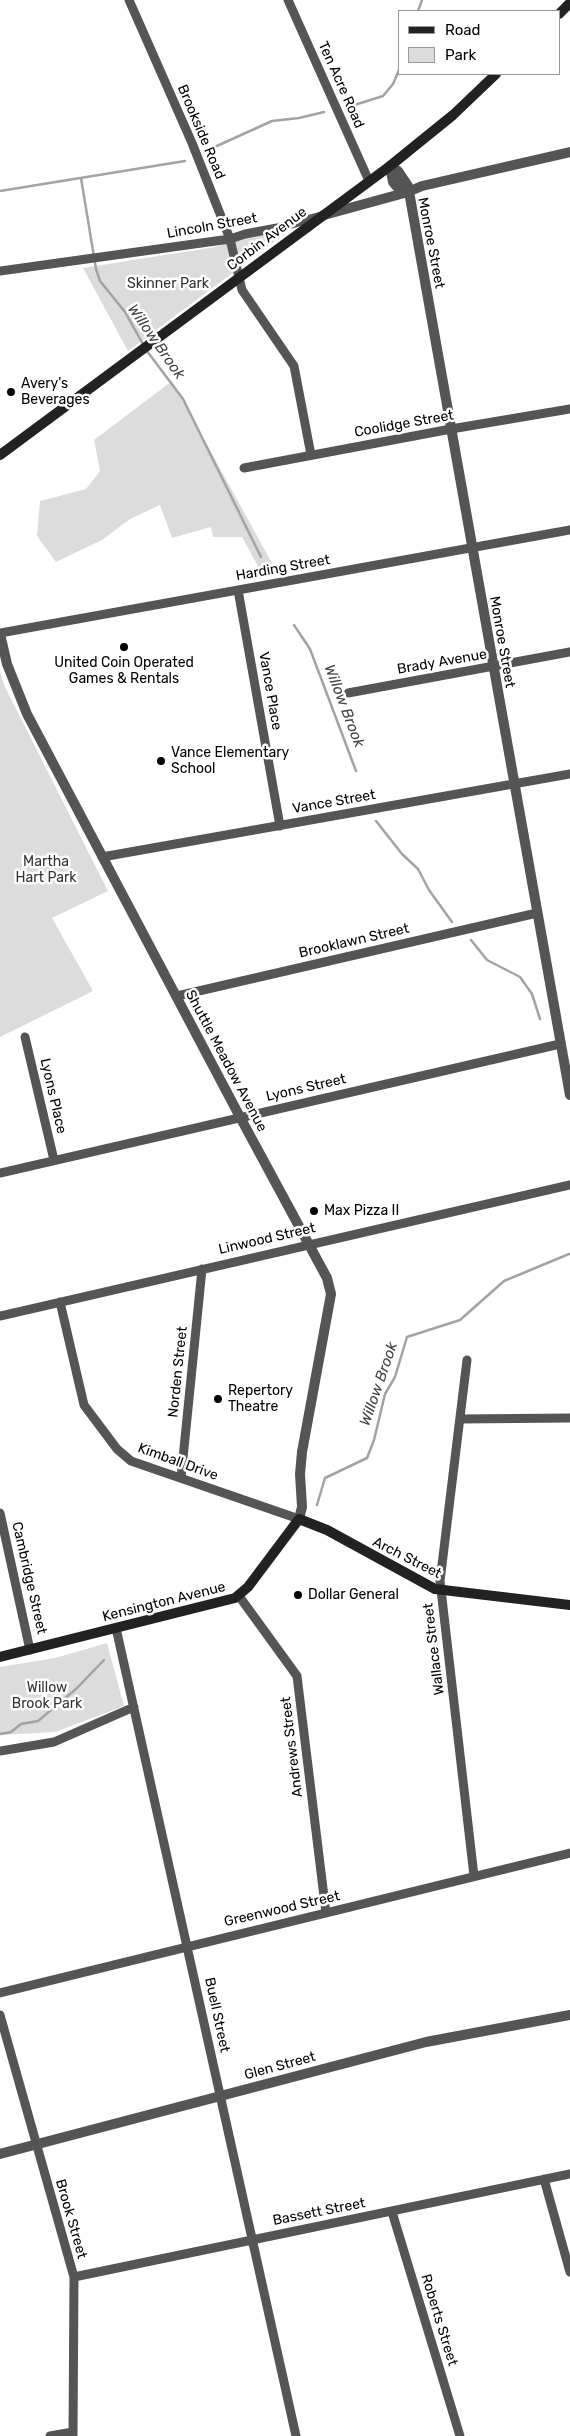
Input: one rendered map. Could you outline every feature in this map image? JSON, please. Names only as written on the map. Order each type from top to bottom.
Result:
[{"type":"main road","points":[[560,13],[570,3]]},
{"type":"main road","name":"Corbin Avenue","points":[[0,455],[390,166],[453,115],[495,75]]},
{"type":"main road","name":"Arch Street","points":[[298,1519],[322,1528],[429,1587],[570,1605]]},
{"type":"main road","name":"Kensington Avenue","points":[[0,1657],[224,1602],[239,1596],[252,1583],[298,1519]]},
{"type":"street","name":"Brookside Road","points":[[129,0],[192,143],[230,240],[238,277],[246,298],[294,366],[311,455]]},
{"type":"street","name":"Ten Acre Road","points":[[288,0],[369,181]]},
{"type":"street","name":"Lincoln Street","points":[[0,271],[230,240],[245,234],[276,228],[408,192],[422,186],[570,152]]},
{"type":"street","name":"Monroe Street","points":[[390,166],[393,182],[402,190],[408,192],[570,1095]]},
{"type":"street","name":"Coolidge Street","points":[[244,468],[570,409]]},
{"type":"street","name":"Harding Street","points":[[0,633],[570,530]]},
{"type":"street","name":"Vance Place","points":[[238,590],[280,826]]},
{"type":"street","name":"Shuttle Meadow Avenue","points":[[0,633],[7,664],[27,714],[327,1278],[331,1294],[302,1452],[300,1474],[302,1507],[298,1519]]},
{"type":"street","name":"Brady Avenue","points":[[348,693],[570,652]]},
{"type":"street","name":"Vance Street","points":[[102,857],[570,774]]},
{"type":"street","name":"Brooklawn Street","points":[[176,996],[537,913]]},
{"type":"street","name":"Lyons Place","points":[[25,1037],[54,1160]]},
{"type":"street","name":"Lyons Street","points":[[0,1173],[560,1044]]},
{"type":"street","name":"Linwood Street","points":[[0,1316],[570,1185]]},
{"type":"street","name":"Norden Street","points":[[181,1478],[202,1269]]},
{"type":"street","name":"Kimball Drive","points":[[60,1302],[84,1405],[118,1449],[131,1461],[298,1519]]},
{"type":"street","name":"Wallace Street","points":[[467,1360],[461,1419],[448,1499],[440,1576],[474,1876]]},
{"type":"street","points":[[461,1419],[570,1418]]},
{"type":"street","name":"Cambridge Street","points":[[0,1513],[30,1650]]},
{"type":"street","name":"Andrews Street","points":[[239,1596],[297,1676],[326,1914]]},
{"type":"street","name":"Buell Street","points":[[116,1628],[296,2436]]},
{"type":"street","points":[[0,1751],[54,1742],[134,1707]]},
{"type":"street","name":"Greenwood Street","points":[[0,1993],[188,1945],[326,1914],[474,1876],[570,1854]]},
{"type":"street","name":"Brook Street","points":[[0,2015],[74,2277],[73,2434]]},
{"type":"street","name":"Glen Street","points":[[0,2154],[426,2042],[570,2015]]},
{"type":"street","name":"Bassett Street","points":[[74,2277],[570,2174]]},
{"type":"street","points":[[544,2179],[570,2272]]},
{"type":"street","name":"Roberts Street","points":[[392,2212],[460,2436]]},
{"type":"street","points":[[50,2436],[73,2434]]},
{"type":"green space","name":"Skinner Park","points":[[280,232],[284,234],[128,351],[83,268],[215,247],[243,237]]},
{"type":"green space","points":[[172,381],[278,574],[259,576],[261,572],[242,537],[213,537],[211,527],[172,538],[160,505],[130,519],[102,540],[56,562],[37,536],[40,501],[86,489],[100,471],[94,440]]},
{"type":"green space","name":"Martha Hart Park","points":[[0,671],[4,685],[108,891],[52,918],[93,991],[0,1037]]},
{"type":"green space","name":"Willow Brook Park","points":[[107,1643],[124,1706],[55,1732],[0,1735],[0,1667],[55,1658]]},
{"type":"waterway","points":[[418,10],[422,0]]},
{"type":"waterway","points":[[348,107],[383,96],[393,84],[398,72]]},
{"type":"waterway","points":[[208,150],[272,121],[299,118],[324,112]]},
{"type":"waterway","points":[[0,191],[185,161]]},
{"type":"waterway","name":"Willow Brook","points":[[81,178],[96,269],[100,281],[125,312],[144,346]]},
{"type":"waterway","name":"Willow Brook","points":[[147,351],[183,399],[261,557]]},
{"type":"waterway","name":"Willow Brook","points":[[294,625],[310,649],[356,771]]},
{"type":"waterway","name":"Willow Brook","points":[[376,821],[402,854],[418,869],[429,890],[452,922]]},
{"type":"waterway","name":"Willow Brook","points":[[471,940],[487,960],[520,977],[532,994],[540,1019]]},
{"type":"waterway","name":"Willow Brook","points":[[317,1505],[325,1478],[367,1458],[374,1440],[385,1394],[395,1377],[407,1337],[460,1320],[504,1281],[569,1254]]},
{"type":"waterway","name":"Willow Brook","points":[[0,1734],[11,1732],[21,1724],[38,1721],[76,1689],[104,1660]]},
{"type":"place","name":"Avery's Beverages","points":[[11,392]]},
{"type":"place","name":"United Coin Operated Games & Rentals","points":[[124,647]]},
{"type":"place","name":"Vance Elementary School","points":[[161,761]]},
{"type":"place","name":"Max Pizza II","points":[[314,1211]]},
{"type":"place","name":"Repertory Theatre","points":[[218,1399]]},
{"type":"place","name":"Dollar General","points":[[298,1595]]}]
